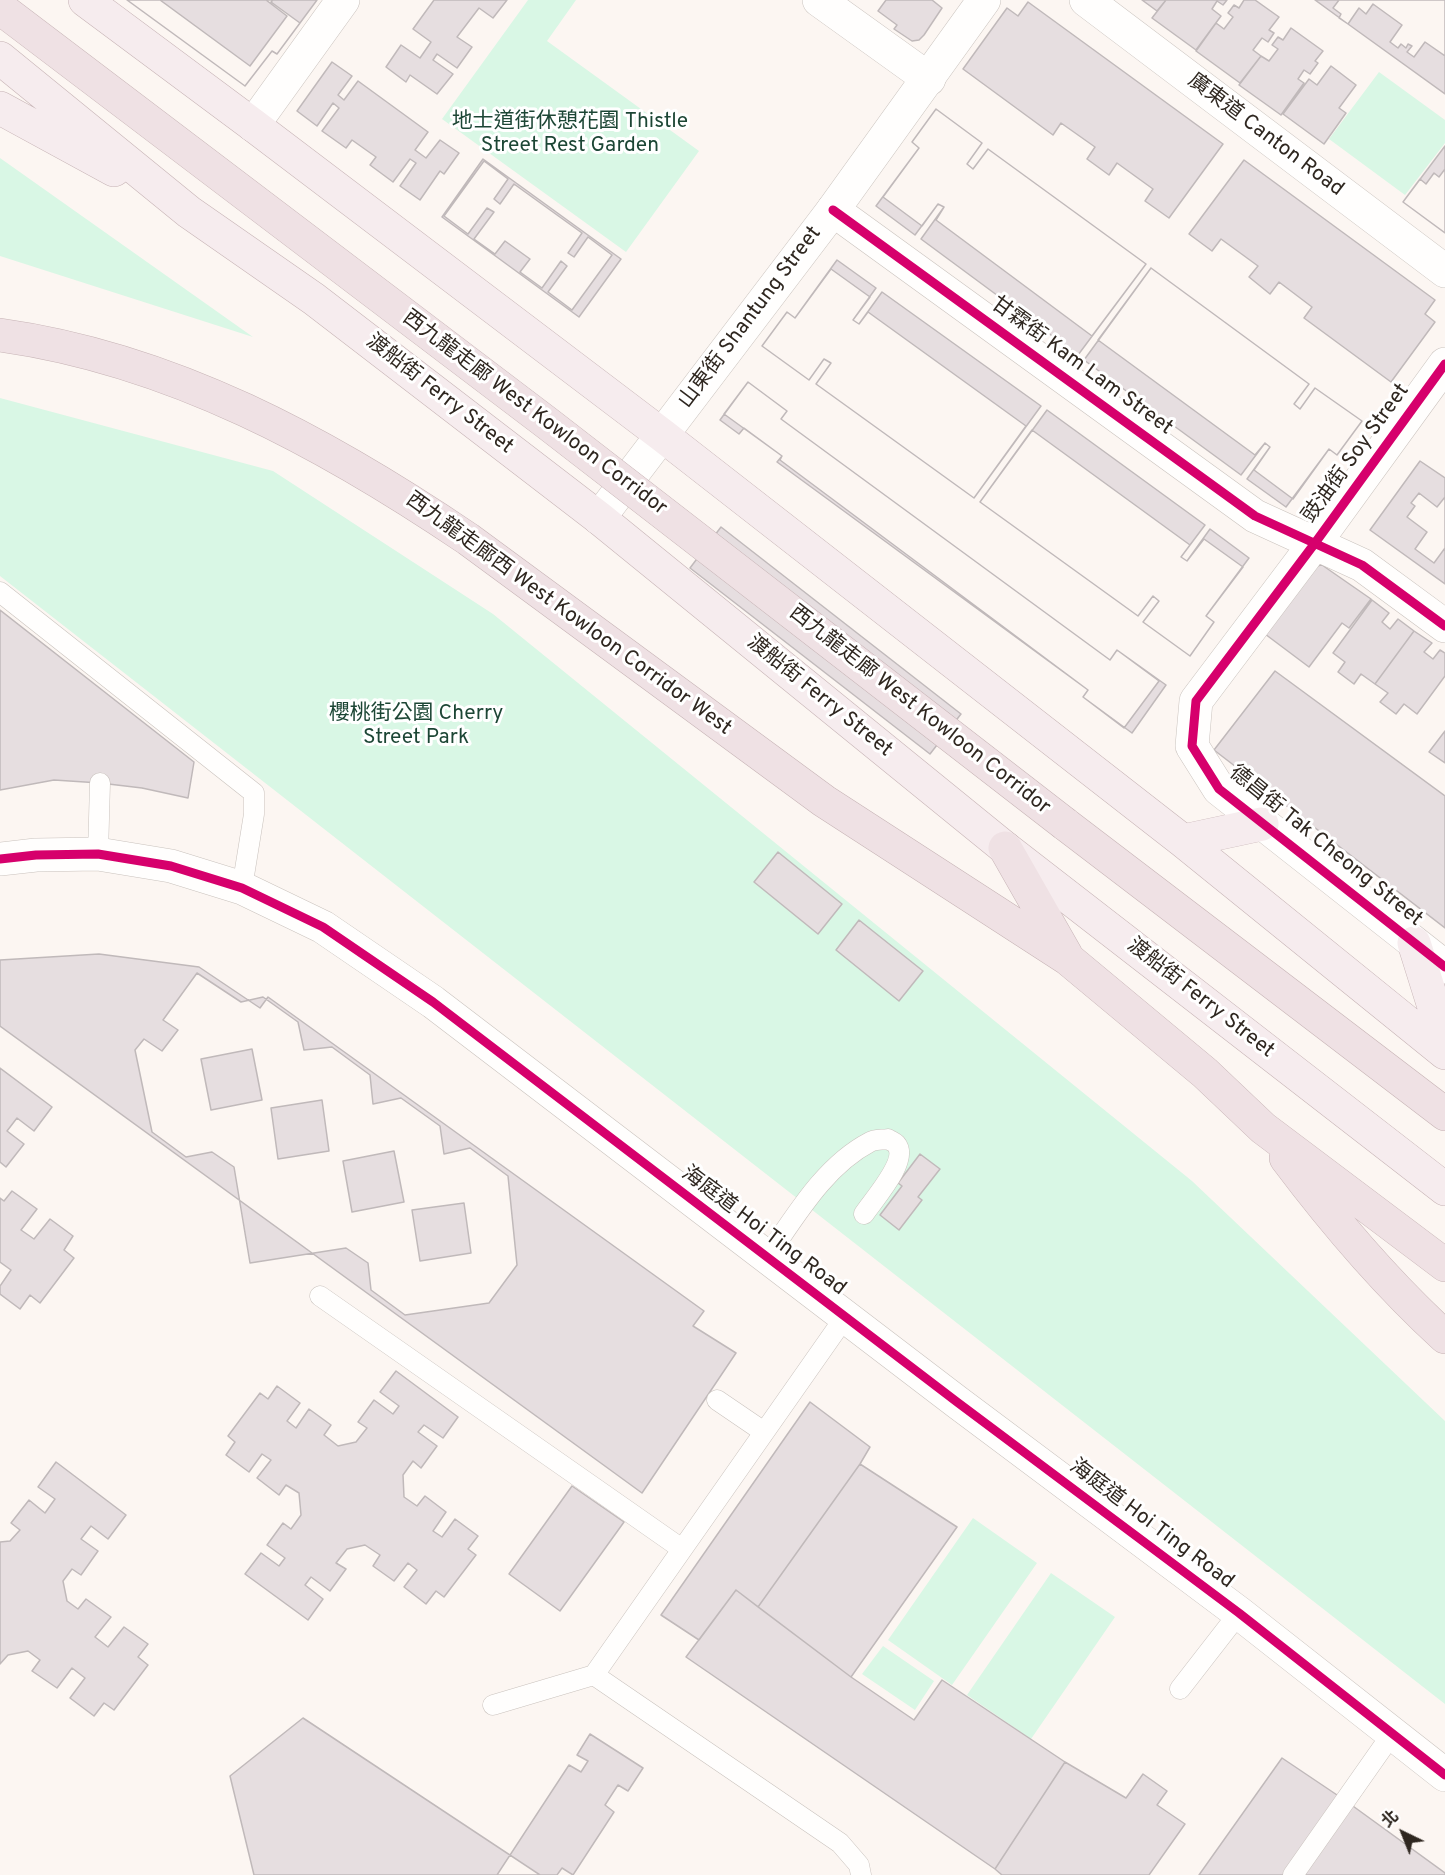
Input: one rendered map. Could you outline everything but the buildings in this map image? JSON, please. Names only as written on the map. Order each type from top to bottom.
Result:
[{"type":"highway","name":"西九龍走廊 West Kowloon Corridor","points":[[0,8],[547,423],[1065,824],[1445,1114]]},
{"type":"highway","name":"西九龍走廊西 West Kowloon Corridor West","points":[[0,335],[116,359],[228,401],[284,426],[332,453],[423,508],[468,539],[824,801],[1068,959]]},
{"type":"highway","points":[[1005,848],[1068,959],[1205,1073],[1263,1128],[1445,1265]]},
{"type":"highway","points":[[1263,1128],[1329,1214],[1417,1311],[1445,1337]]},
{"type":"main road","points":[[85,0],[253,124],[662,435],[1183,841],[1445,1053]]},
{"type":"main road","points":[[0,58],[189,212]]},
{"type":"main road","points":[[0,108],[189,212]]},
{"type":"main road","name":"渡船街 Ferry Street","points":[[189,212],[314,299],[599,518],[1005,848],[1445,1189]]},
{"type":"main road","points":[[1183,841],[1262,824]]},
{"type":"main road","points":[[1414,943],[1445,1042]]},
{"type":"street","points":[[253,124],[343,0]]},
{"type":"street","points":[[819,0],[929,79]]},
{"type":"street","name":"山東街 Shantung Street","points":[[599,518],[833,210],[984,0]]},
{"type":"street","name":"廣東道 Canton Road","points":[[1086,0],[1445,271]]},
{"type":"street","name":"甘霖街 Kam Lam Street","points":[[833,210],[1255,516],[1362,566],[1445,626]]},
{"type":"street","name":"豉油街 Soy Street","points":[[1192,746],[1196,701],[1315,543],[1445,364]]},
{"type":"street","name":"德昌街 Tak Cheong Street","points":[[1192,746],[1219,789],[1445,968]]},
{"type":"street","name":"海庭道 Hoi Ting Road","points":[[0,860],[36,855],[98,854],[171,866],[242,888],[323,927],[433,1002],[845,1317],[1239,1613],[1445,1775]]},
{"type":"lane","points":[[0,592],[254,793],[254,814],[242,888]]},
{"type":"lane","points":[[98,854],[100,783]]},
{"type":"lane","points":[[767,1257],[827,1176],[849,1156],[872,1141],[888,1139],[897,1145],[900,1153],[899,1165],[864,1214]]},
{"type":"lane","points":[[320,1296],[682,1549]]},
{"type":"lane","points":[[493,1705],[594,1675],[845,1317]]},
{"type":"lane","points":[[717,1400],[764,1432]]},
{"type":"lane","points":[[1180,1689],[1239,1613]]},
{"type":"lane","points":[[594,1675],[840,1843],[859,1865],[861,1875]]},
{"type":"lane","points":[[1293,1875],[1392,1734]]},
{"type":"green space","name":"地士道街休憩花園 Thistle Street Rest Garden","points":[[528,0],[576,0],[547,41],[699,151],[626,252],[442,119]]},
{"type":"green space","points":[[1379,72],[1445,120],[1445,143],[1405,195],[1329,139]]},
{"type":"green space","points":[[0,158],[253,337],[0,256]]},
{"type":"green space","name":"櫻桃街公園 Cherry Street Park","points":[[0,398],[273,471],[493,614],[1192,1181],[1445,1421],[1445,1704],[0,576]]},
{"type":"green space","points":[[973,1518],[1037,1563],[952,1685],[888,1640]]},
{"type":"green space","points":[[1051,1573],[1115,1617],[1031,1739],[967,1695]]},
{"type":"green space","points":[[883,1646],[934,1681],[915,1710],[862,1674]]},
{"type":"cycle path","points":[[833,210],[1255,516],[1362,565],[1445,626]]},
{"type":"cycle path","points":[[1445,364],[1315,543],[1196,701],[1192,746],[1219,789],[1445,967]]},
{"type":"cycle path","points":[[0,859],[36,855],[98,854],[171,866],[242,888],[323,927],[433,1002],[957,1402],[1239,1613],[1445,1775]]}]
